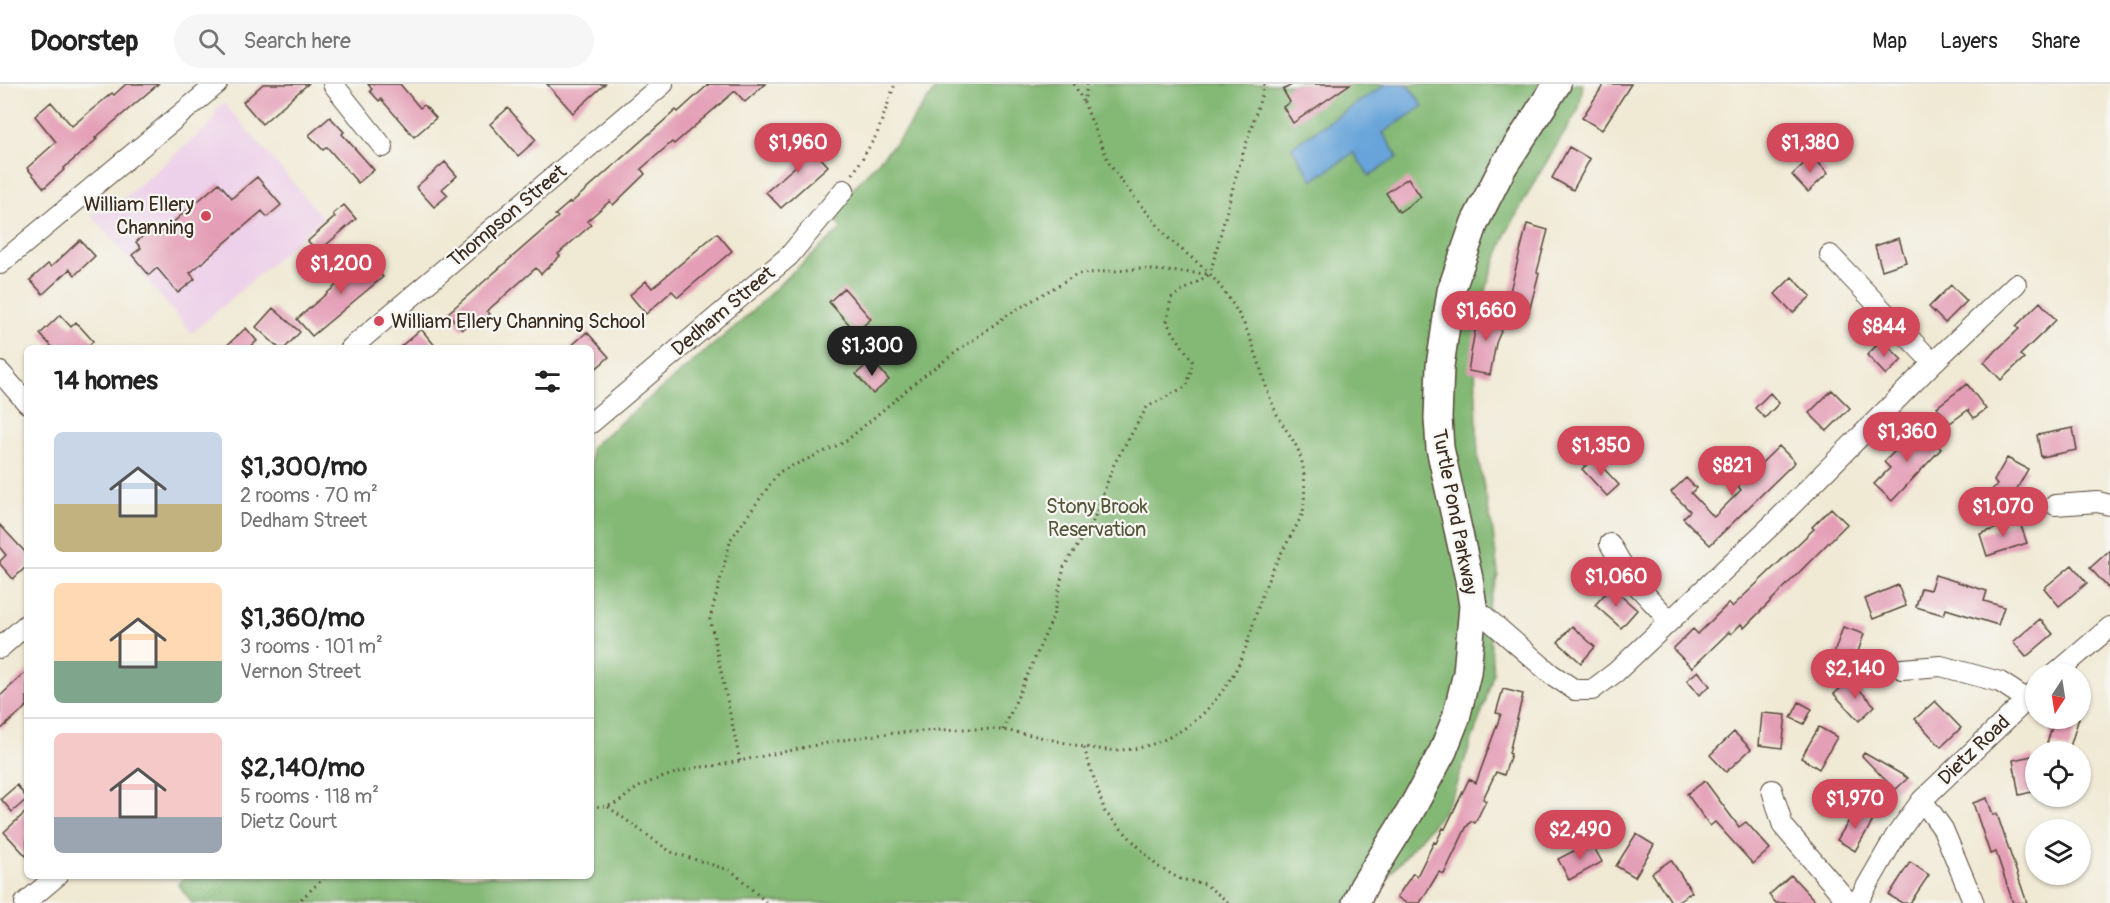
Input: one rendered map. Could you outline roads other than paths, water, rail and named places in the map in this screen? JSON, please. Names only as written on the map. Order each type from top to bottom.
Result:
[{"type":"main road","name":"Turtle Pond Parkway","points":[[1356,903],[1443,751],[1456,718],[1467,673],[1473,606],[1440,448],[1438,418],[1440,366],[1451,291],[1475,222],[1503,167],[1557,84]]},
{"type":"street","points":[[0,264],[217,84]]},
{"type":"street","points":[[333,84],[383,147]]},
{"type":"street","name":"Thompson Street","points":[[355,345],[663,84]]},
{"type":"street","name":"Dedham Street","points":[[594,420],[789,256],[844,190]]},
{"type":"street","points":[[1830,255],[1933,363]]},
{"type":"street","points":[[1473,606],[1551,674],[1575,690],[1592,690],[1616,672],[1775,522],[1933,363],[2016,284]]},
{"type":"street","points":[[0,372],[24,400]]},
{"type":"street","points":[[2055,505],[2098,502],[2110,505]]},
{"type":"street","points":[[1610,544],[1630,578],[1670,621]]},
{"type":"street","points":[[0,648],[24,627]]},
{"type":"street","points":[[2068,663],[2110,627]]},
{"type":"street","points":[[1902,669],[1941,666],[2000,682],[2025,692]]},
{"type":"street","name":"Dietz Road","points":[[1857,903],[1895,837],[1922,800],[2025,701]]},
{"type":"street","points":[[1772,790],[1783,826],[1849,903]]},
{"type":"street","points":[[1922,800],[1943,829],[1974,903]]},
{"type":"street","points":[[25,903],[53,879]]},
{"type":"water","points":[[1386,84],[1408,84],[1423,106],[1383,133],[1398,157],[1369,176],[1354,153],[1313,180],[1291,147]]},
{"type":"place","name":"William Ellery Channing","points":[[206,216]]},
{"type":"place","name":"William Ellery Channing School","points":[[379,321]]},
{"type":"park label","name":"Stony Brook Reservation","points":[[1097,518]]}]
